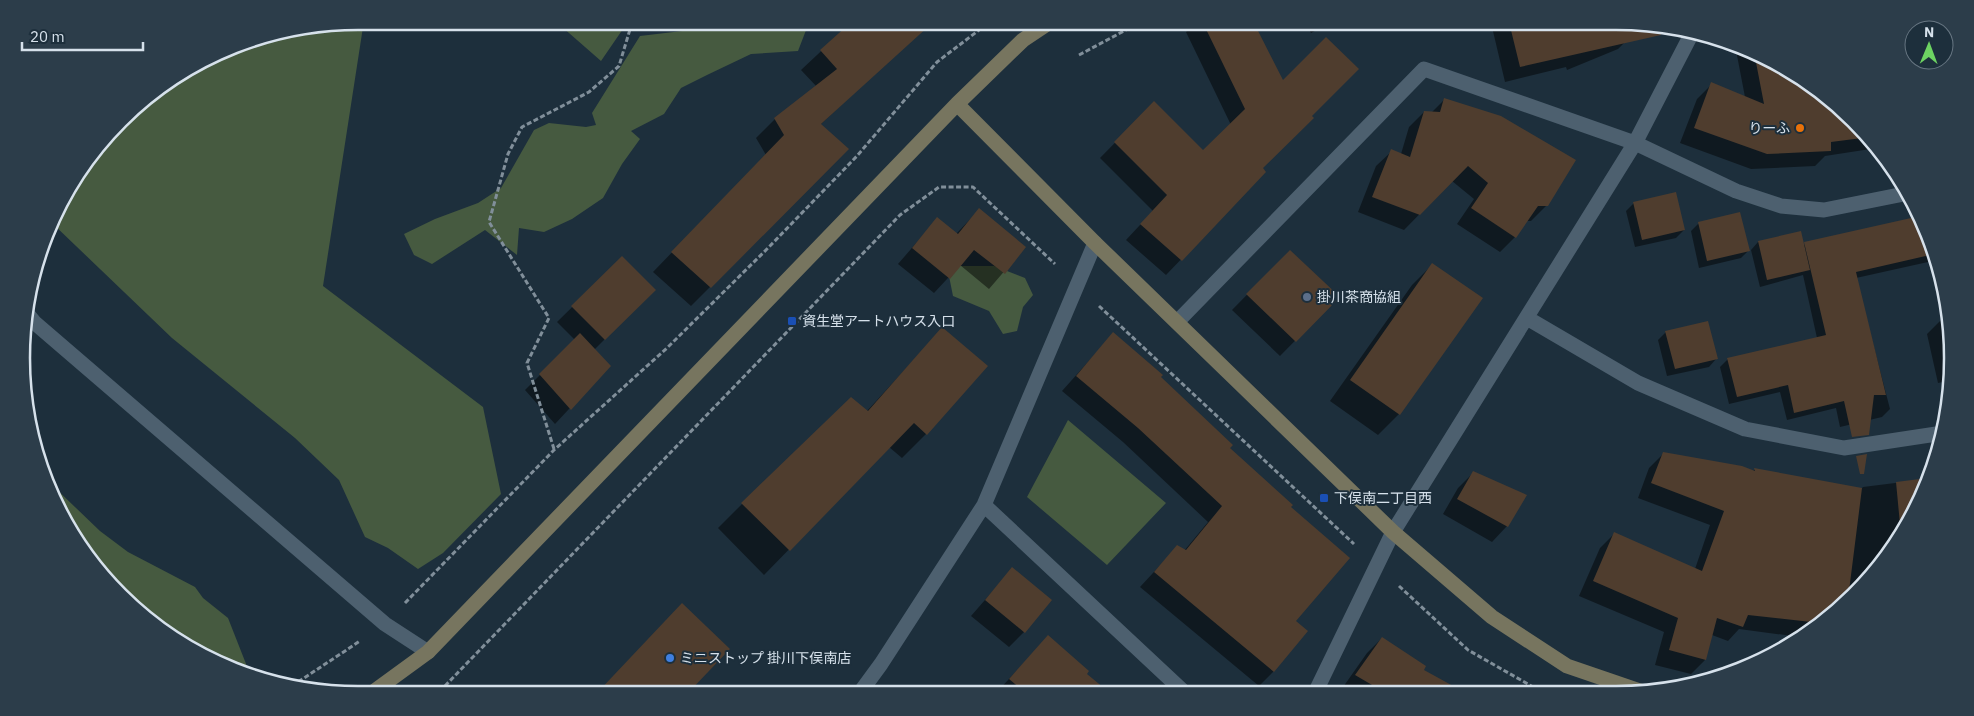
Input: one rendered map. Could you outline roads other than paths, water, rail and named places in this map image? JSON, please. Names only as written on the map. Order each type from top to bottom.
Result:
[{"type":"street","points":[[381,686],[428,652],[957,104],[1023,40],[1038,30]]},
{"type":"street","points":[[1318,686],[1394,532],[1634,143],[1689,38]]},
{"type":"street","points":[[1177,322],[1424,69],[1634,143],[1736,191],[1781,206],[1824,210],[1900,195]]},
{"type":"street","points":[[957,104],[1095,243],[1394,532],[1492,617],[1567,666],[1624,686]]},
{"type":"street","points":[[864,686],[881,664],[984,505],[1095,243]]},
{"type":"street","points":[[1527,318],[1638,383],[1745,429],[1844,448],[1935,434]]},
{"type":"street","points":[[33,320],[385,624],[428,652]]},
{"type":"street","points":[[984,505],[1178,686]]},
{"type":"place","name":"りーふ","points":[[1800,128]]},
{"type":"place","name":"掛川茶商協組","points":[[1307,297]]},
{"type":"place","name":"資生堂アートハウス入口","points":[[792,321]]},
{"type":"place","name":"下俣南二丁目西","points":[[1324,498]]},
{"type":"place","name":"ミニストップ 掛川下俣南店","points":[[670,658]]}]
